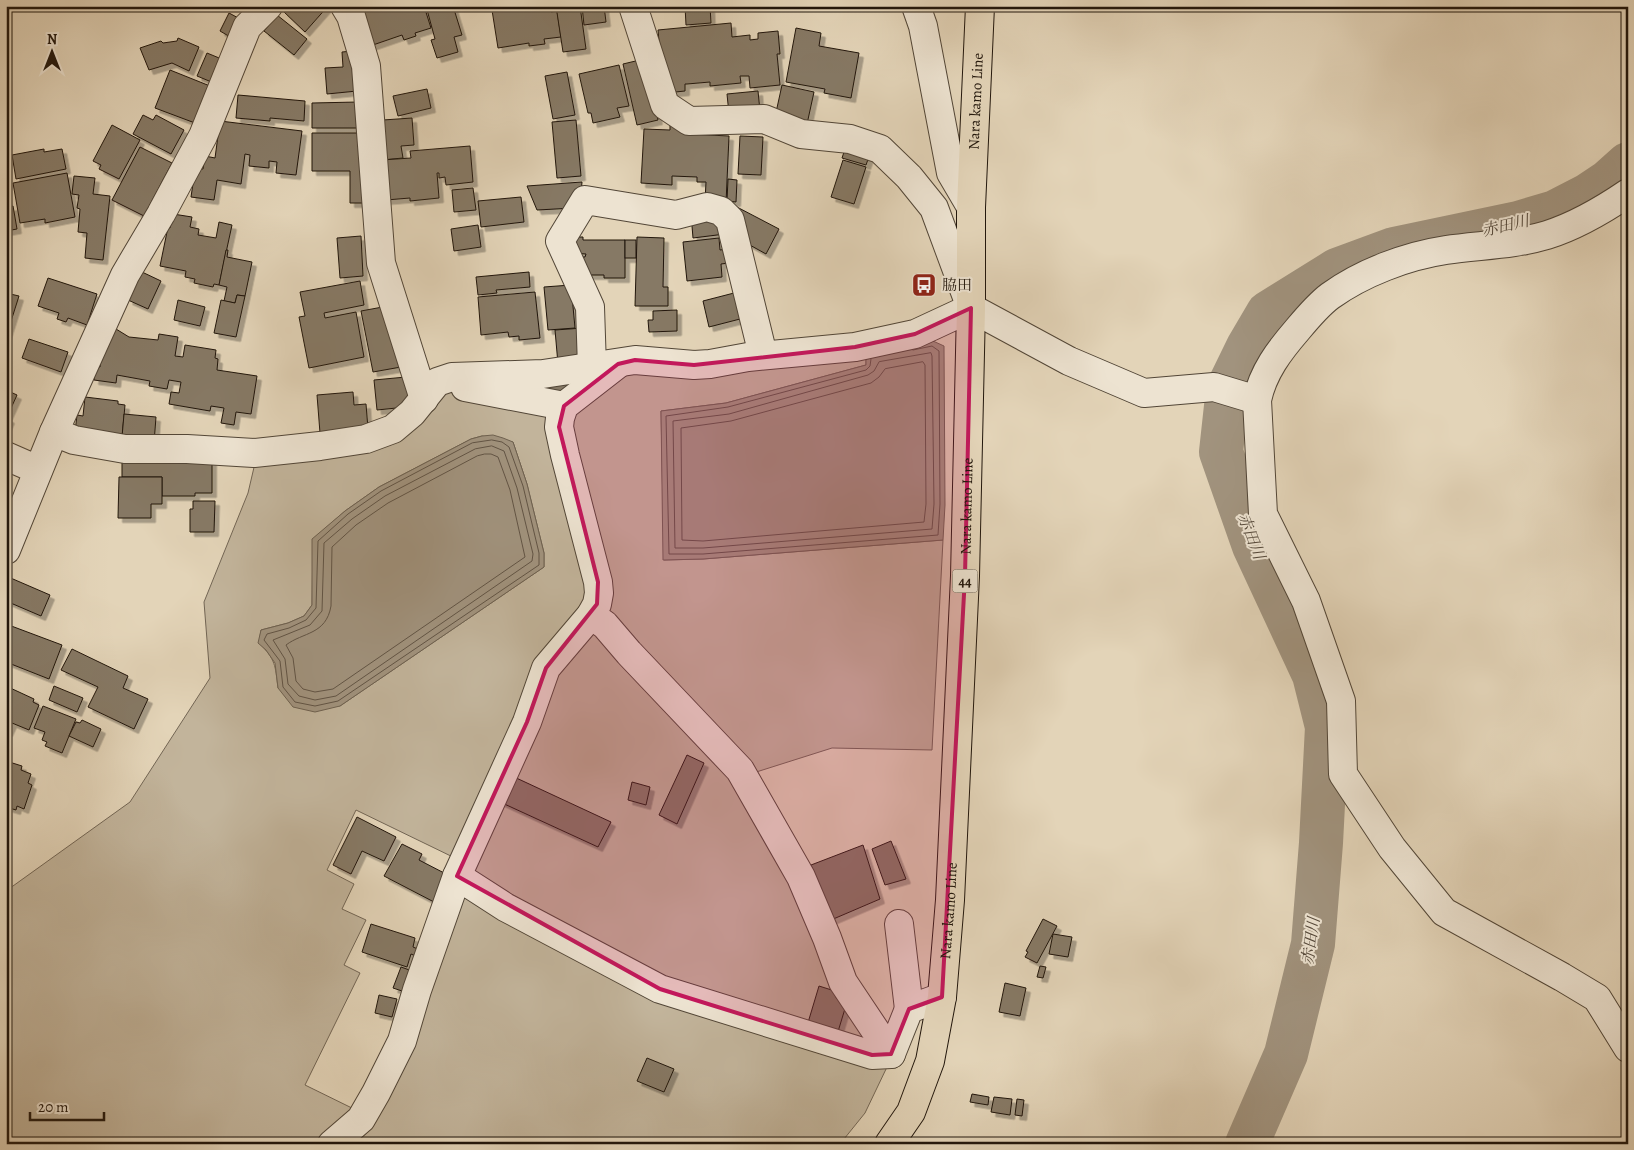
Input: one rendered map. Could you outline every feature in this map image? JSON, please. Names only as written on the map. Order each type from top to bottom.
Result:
[{"type":"main road","name":"Nara kamo Line","points":[[889,1144],[911,1112],[930,1061],[942,997],[950,900],[965,576],[971,308],[971,208],[980,6]]},
{"type":"street","points":[[6,550],[54,432],[125,275],[161,214],[202,136],[247,27],[268,6]]},
{"type":"street","points":[[345,6],[351,16],[366,66],[381,263],[430,391]]},
{"type":"street","points":[[632,6],[665,105],[689,121],[764,119],[801,134],[850,139],[880,150],[910,177],[934,208],[971,308],[1069,361],[1144,393],[1214,387],[1256,400]]},
{"type":"street","points":[[916,6],[922,26],[951,173],[971,208]]},
{"type":"street","points":[[1628,193],[1573,226],[1546,236],[1487,246],[1446,250],[1414,257],[1378,270],[1351,283],[1329,297],[1314,310],[1281,349],[1266,373],[1256,400],[1263,514],[1306,601],[1341,701],[1343,774],[1392,848],[1444,912],[1562,976],[1597,998],[1628,1048]]},
{"type":"street","points":[[605,365],[590,307],[560,241],[585,200],[676,215],[707,207],[721,211],[730,220],[763,355]]},
{"type":"street","points":[[54,432],[74,440],[126,449],[187,449],[254,453],[366,439],[394,429],[412,413],[430,391],[452,377],[543,374],[635,360],[694,365],[763,355],[855,348],[915,334],[971,308]]},
{"type":"street","points":[[332,1144],[361,1119],[402,1041],[417,990],[458,876],[527,722],[546,668],[591,615],[596,604],[598,582],[559,427],[564,406],[605,365]]},
{"type":"street","points":[[430,391],[564,406]]},
{"type":"street","points":[[6,456],[38,470]]},
{"type":"street","points":[[591,615],[604,626],[740,770],[801,877],[843,982],[891,1054]]},
{"type":"street","points":[[458,876],[505,907],[660,989],[872,1055],[891,1054]]},
{"type":"street","points":[[891,1054],[909,1009],[899,924]]},
{"type":"street","points":[[909,1009],[942,997]]},
{"type":"highlighted area","points":[[971,308],[965,576],[942,997],[909,1009],[891,1054],[872,1055],[660,989],[457,876],[527,722],[546,668],[597,604],[598,582],[559,427],[564,406],[618,364],[635,360],[694,365],[855,347],[915,334]]},
{"type":"shaded area","points":[[866,353],[866,365],[726,403],[661,411],[664,560],[703,559],[943,540],[932,750],[832,748],[750,774],[598,614],[569,409],[619,371]]},
{"type":"shaded area","points":[[468,391],[556,410],[591,593],[457,859],[356,810],[327,870],[354,884],[342,909],[366,920],[344,965],[360,973],[305,1085],[358,1111],[321,1144],[6,1144],[6,891],[130,802],[210,678],[204,602],[248,493],[255,463],[325,452],[441,393]],"holes":[[[482,436],[513,442],[527,484],[544,553],[544,567],[340,706],[278,688],[274,663],[259,643],[261,630],[288,623],[304,616],[312,605],[313,539],[345,511],[379,487],[471,439]]]},
{"type":"shaded area","points":[[593,621],[740,777],[868,1035],[863,1044],[663,982],[466,873],[551,671]]},
{"type":"shaded area","points":[[459,882],[560,942],[887,1067],[865,1113],[840,1144],[338,1144],[364,1122]]},
{"type":"water","points":[[933,341],[944,346],[945,505],[943,540],[703,559],[663,560],[661,411],[726,403],[866,365],[866,353]]},
{"type":"water","points":[[493,435],[513,442],[527,484],[544,553],[544,567],[340,706],[315,712],[293,707],[278,688],[275,663],[266,650],[258,643],[261,630],[288,623],[304,616],[312,605],[312,539],[345,511],[379,487],[471,439]]},
{"type":"building","points":[[287,6],[328,6],[305,32],[283,11]]},
{"type":"building","points":[[357,6],[424,6],[431,28],[415,33],[416,36],[404,40],[402,35],[370,46]]},
{"type":"building","points":[[426,6],[453,6],[462,35],[454,37],[458,52],[437,58],[431,40],[435,39]]},
{"type":"building","points":[[514,6],[550,6],[551,12],[557,11],[561,37],[544,39],[545,44],[529,46],[529,43],[498,48],[492,10]]},
{"type":"building","points":[[556,6],[580,6],[586,49],[563,52]]},
{"type":"building","points":[[582,6],[604,6],[606,22],[584,25]]},
{"type":"building","points":[[685,6],[710,6],[711,23],[686,25]]},
{"type":"building","points":[[229,13],[242,20],[232,38],[220,31]]},
{"type":"building","points":[[277,15],[307,39],[294,55],[264,31]]},
{"type":"building","points":[[731,23],[732,37],[750,35],[750,40],[758,39],[758,33],[778,31],[780,54],[777,54],[780,85],[750,88],[749,76],[740,76],[741,83],[710,86],[710,82],[685,84],[685,91],[666,93],[663,87],[658,30]]},
{"type":"building","points":[[796,28],[821,33],[819,46],[859,53],[851,98],[824,93],[825,89],[786,82]]},
{"type":"building","points":[[178,38],[199,47],[189,71],[172,63],[149,70],[140,48],[161,41],[163,43],[177,41]]},
{"type":"building","points":[[353,51],[357,91],[327,94],[325,68],[343,67],[342,52]]},
{"type":"building","points":[[207,53],[224,60],[214,83],[197,76]]},
{"type":"building","points":[[644,59],[658,120],[637,125],[623,64]]},
{"type":"building","points":[[619,65],[629,106],[617,108],[620,117],[593,123],[591,113],[588,113],[579,74]]},
{"type":"building","points":[[170,70],[210,86],[195,123],[155,108]]},
{"type":"building","points":[[567,72],[575,115],[553,119],[545,76]]},
{"type":"building","points":[[782,85],[814,92],[807,124],[775,117]]},
{"type":"building","points":[[427,89],[431,108],[398,116],[393,96]]},
{"type":"building","points":[[758,91],[760,111],[729,114],[727,94]]},
{"type":"building","points":[[238,95],[305,101],[304,121],[236,118]]},
{"type":"building","points":[[358,102],[358,128],[312,128],[312,103]]},
{"type":"building","points":[[143,115],[153,120],[156,115],[184,130],[171,154],[133,134]]},
{"type":"building","points":[[412,118],[414,145],[401,146],[403,158],[382,160],[383,120]]},
{"type":"building","points":[[576,120],[581,176],[557,178],[552,122]]},
{"type":"building","points":[[220,121],[302,131],[296,175],[276,173],[277,162],[269,161],[269,168],[249,166],[250,155],[245,154],[241,184],[217,180],[214,200],[191,197],[197,168],[203,169],[205,156],[215,158]]},
{"type":"building","points":[[670,123],[689,134],[729,136],[726,203],[705,202],[706,182],[697,182],[697,177],[672,176],[672,185],[641,183],[644,129],[670,130]]},
{"type":"building","points":[[112,125],[140,140],[119,179],[99,169],[101,165],[93,161]]},
{"type":"building","points":[[312,133],[358,133],[358,147],[364,147],[364,203],[350,203],[350,171],[312,171]]},
{"type":"building","points":[[740,136],[763,137],[761,175],[738,174]]},
{"type":"building","points":[[470,146],[473,182],[446,185],[445,177],[439,178],[439,173],[437,173],[439,198],[410,201],[410,198],[386,200],[382,160],[411,158],[410,151]]},
{"type":"building","points":[[140,147],[172,163],[144,216],[112,200]]},
{"type":"building","points":[[44,149],[44,152],[62,149],[66,169],[16,179],[12,155]]},
{"type":"building","points":[[845,149],[871,151],[866,165],[842,158]]},
{"type":"building","points":[[843,160],[866,167],[854,204],[831,197]]},
{"type":"building","points":[[67,173],[75,217],[45,223],[45,219],[20,223],[13,183]]},
{"type":"building","points":[[74,176],[95,178],[93,194],[110,196],[103,260],[85,258],[87,233],[78,232],[80,209],[77,208],[79,195],[72,194]]},
{"type":"building","points":[[728,179],[737,180],[736,202],[727,201]]},
{"type":"building","points":[[582,182],[581,194],[574,208],[537,210],[527,186]]},
{"type":"building","points":[[473,188],[476,210],[454,212],[452,190]]},
{"type":"building","points":[[6,191],[9,207],[13,206],[17,229],[6,231]]},
{"type":"building","points":[[521,197],[524,222],[481,227],[478,201]]},
{"type":"building","points":[[735,206],[779,229],[766,254],[739,239],[746,225],[733,219]]},
{"type":"building","points":[[173,214],[192,217],[190,227],[199,229],[198,235],[216,238],[219,222],[232,225],[219,285],[214,284],[213,287],[194,283],[195,279],[185,277],[186,271],[160,266],[168,227],[170,228]]},
{"type":"building","points":[[691,214],[724,220],[725,234],[693,238]]},
{"type":"building","points":[[478,225],[481,247],[454,251],[451,229]]},
{"type":"building","points":[[361,236],[363,276],[340,278],[337,238]]},
{"type":"building","points":[[571,237],[583,237],[583,240],[625,240],[625,278],[604,278],[604,275],[582,275],[582,257],[585,257],[586,254],[571,253]]},
{"type":"building","points":[[637,237],[664,238],[663,287],[668,287],[668,306],[635,306]]},
{"type":"building","points":[[719,238],[720,250],[727,249],[729,263],[721,264],[722,277],[687,281],[683,242]]},
{"type":"building","points":[[625,240],[636,240],[636,258],[625,258]]},
{"type":"building","points":[[226,250],[228,250],[227,257],[252,262],[245,296],[237,295],[235,303],[224,301],[227,287],[219,285]]},
{"type":"building","points":[[142,272],[161,281],[148,309],[128,300]]},
{"type":"building","points":[[529,272],[530,287],[496,290],[497,293],[478,295],[476,277]]},
{"type":"building","points":[[48,278],[97,294],[87,325],[68,318],[66,322],[57,319],[59,313],[38,306]]},
{"type":"building","points":[[360,281],[364,305],[324,313],[325,318],[356,312],[364,357],[309,368],[299,317],[305,316],[300,292]]},
{"type":"building","points":[[571,285],[575,328],[548,330],[544,287]]},
{"type":"building","points":[[535,292],[540,338],[519,340],[519,336],[509,337],[508,332],[481,335],[478,297]]},
{"type":"building","points":[[6,293],[19,296],[6,337]]},
{"type":"building","points":[[734,293],[740,319],[709,327],[703,301]]},
{"type":"building","points":[[237,295],[245,296],[236,337],[214,333],[221,300],[235,303]]},
{"type":"building","points":[[178,300],[205,307],[200,326],[174,320]]},
{"type":"building","points":[[388,306],[401,367],[373,372],[361,311]]},
{"type":"building","points":[[677,310],[677,331],[649,332],[648,320],[653,320],[653,311]]},
{"type":"building","points":[[583,328],[586,361],[558,364],[555,330]]},
{"type":"building","points":[[116,329],[129,337],[158,340],[159,334],[178,337],[175,356],[183,357],[185,345],[216,350],[215,358],[218,359],[217,370],[257,376],[251,414],[236,412],[234,425],[221,423],[224,408],[211,406],[210,411],[169,404],[171,392],[179,393],[181,382],[169,380],[167,389],[149,386],[150,381],[117,375],[116,383],[94,380],[96,367],[100,367],[101,358]]},
{"type":"building","points":[[29,339],[68,352],[61,372],[22,358]]},
{"type":"building","points":[[406,377],[409,403],[406,407],[377,410],[374,380]]},
{"type":"building","points":[[571,380],[572,391],[543,398],[542,383]]},
{"type":"building","points":[[6,390],[17,395],[7,417],[10,419],[6,428]]},
{"type":"building","points":[[353,392],[354,405],[366,404],[368,429],[320,433],[317,395]]},
{"type":"building","points":[[85,397],[118,401],[118,404],[125,405],[122,437],[75,432],[77,415],[83,416]]},
{"type":"building","points":[[124,414],[156,417],[154,443],[122,437]]},
{"type":"building","points":[[122,455],[212,459],[212,493],[195,493],[195,496],[162,496],[162,477],[122,477]]},
{"type":"building","points":[[119,477],[162,477],[162,504],[151,504],[151,518],[118,518]]},
{"type":"building","points":[[193,501],[215,501],[214,532],[190,532],[190,509],[193,509]]},
{"type":"building","points":[[6,576],[50,595],[41,616],[6,601]]},
{"type":"building","points":[[6,624],[62,645],[49,679],[6,662]]},
{"type":"building","points":[[72,649],[128,676],[123,688],[148,699],[134,729],[88,707],[98,687],[61,670]]},
{"type":"building","points":[[6,686],[34,699],[33,702],[39,705],[29,730],[12,723],[8,732],[6,731]]},
{"type":"building","points":[[54,686],[83,698],[77,712],[49,700]]},
{"type":"building","points":[[43,706],[76,719],[62,753],[45,746],[47,742],[42,740],[45,732],[34,728]]},
{"type":"building","points":[[82,720],[101,729],[93,747],[69,736],[76,722],[80,723]]},
{"type":"building","points":[[687,755],[704,763],[677,824],[659,815]]},
{"type":"building","points":[[6,761],[22,766],[21,770],[31,774],[28,783],[32,785],[24,809],[17,806],[16,810],[6,807]]},
{"type":"building","points":[[512,776],[611,822],[598,847],[500,802]]},
{"type":"building","points":[[632,782],[650,787],[646,805],[628,800]]},
{"type":"building","points":[[357,817],[396,837],[384,861],[362,851],[351,874],[333,865]]},
{"type":"building","points":[[891,841],[906,879],[885,885],[872,849]]},
{"type":"building","points":[[402,844],[422,854],[419,860],[448,875],[434,902],[384,876]]},
{"type":"building","points":[[863,845],[880,899],[831,920],[811,865]]},
{"type":"building","points":[[1043,919],[1057,926],[1037,963],[1025,957],[1028,952],[1026,951]]},
{"type":"building","points":[[371,924],[415,938],[413,947],[420,950],[418,957],[411,954],[407,967],[362,952]]},
{"type":"building","points":[[1053,934],[1072,937],[1068,957],[1049,954]]},
{"type":"building","points":[[1040,966],[1046,967],[1043,978],[1037,977]]},
{"type":"building","points":[[401,967],[415,972],[408,993],[393,988]]},
{"type":"building","points":[[1005,983],[1026,988],[1020,1016],[999,1012]]},
{"type":"building","points":[[819,986],[838,992],[836,998],[847,1002],[837,1035],[807,1026]]},
{"type":"building","points":[[379,995],[397,999],[392,1017],[375,1013]]},
{"type":"building","points":[[647,1058],[674,1069],[664,1092],[637,1081]]},
{"type":"building","points":[[972,1094],[989,1097],[988,1105],[970,1102]]},
{"type":"building","points":[[994,1097],[1012,1099],[1010,1115],[991,1112]]},
{"type":"building","points":[[1017,1099],[1024,1100],[1022,1116],[1015,1115]]},
{"type":"waterway","name":"赤田川","points":[[1247,1144],[1286,1054],[1313,944],[1327,727],[1314,675],[1254,546],[1221,452],[1228,388],[1248,347],[1268,313],[1337,270],[1394,249],[1518,223],[1555,212],[1588,195],[1609,181],[1628,164]]},
{"type":"place","name":"脇田","points":[[924,285]]}]
